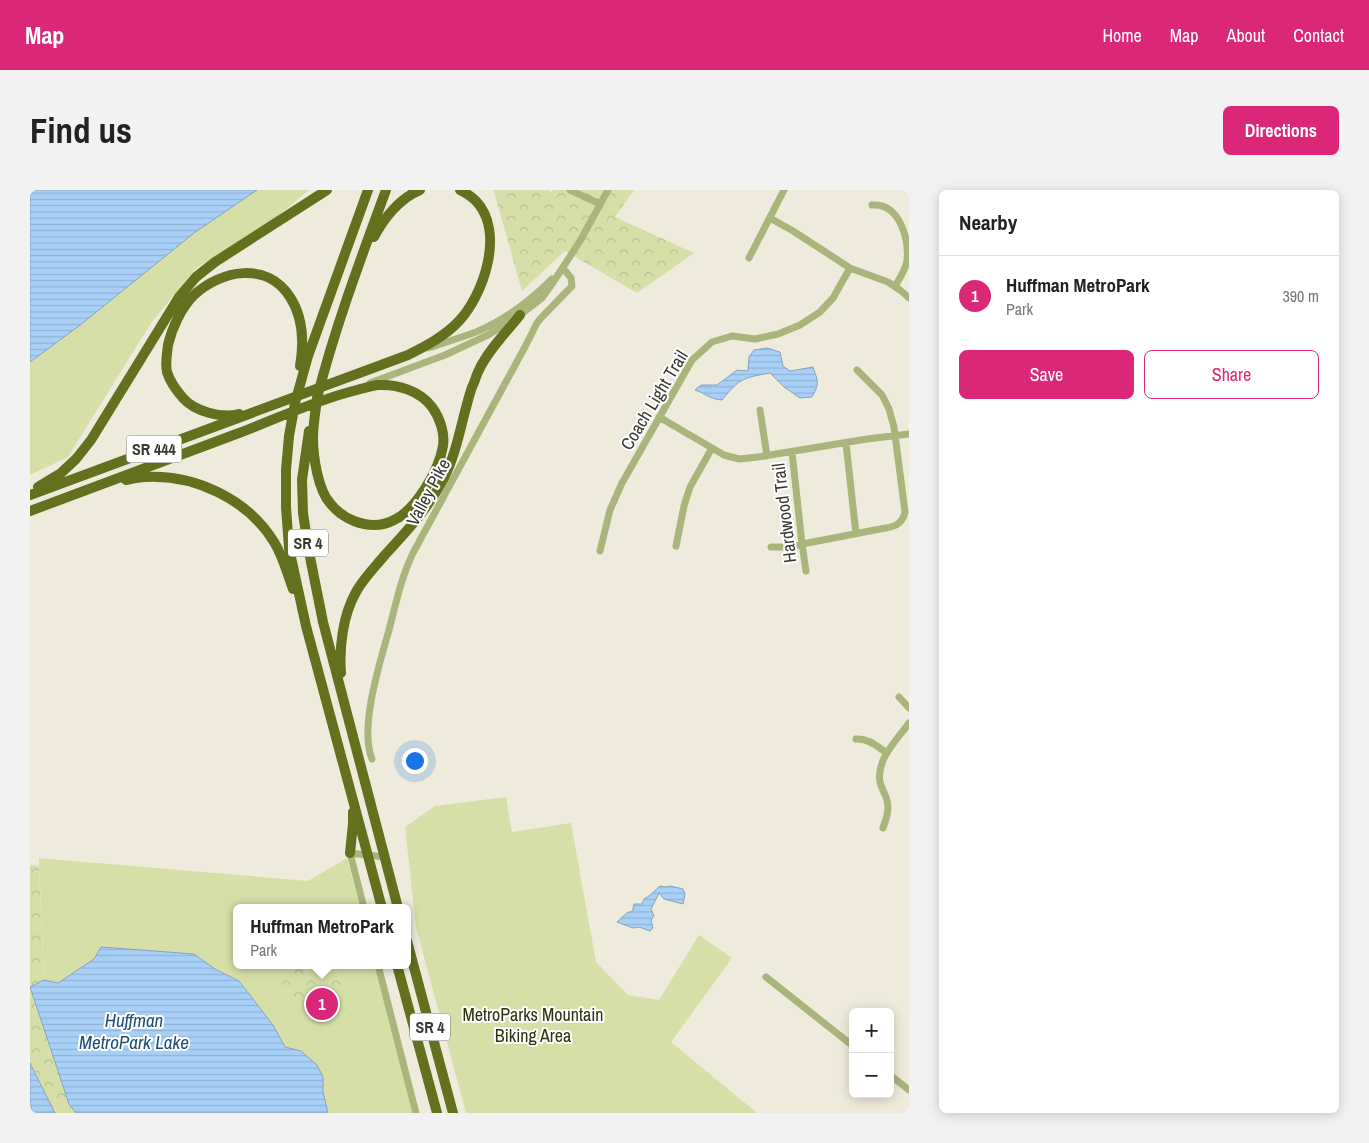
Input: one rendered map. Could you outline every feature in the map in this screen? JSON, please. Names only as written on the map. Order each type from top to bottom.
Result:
[{"type":"highway","points":[[30,493],[61,473],[76,459],[91,440],[179,297],[196,277],[215,262],[327,190]]},
{"type":"highway","name":"SR 4","points":[[368,190],[308,356],[295,404],[289,436],[286,470],[286,508],[289,548],[306,626],[381,904]]},
{"type":"highway","name":"SR 4","points":[[386,190],[323,373],[311,420],[302,480],[303,513],[308,547],[323,622],[397,904]]},
{"type":"highway","points":[[360,261],[378,229],[392,211],[409,196],[420,190]]},
{"type":"highway","points":[[408,355],[439,338],[458,322],[478,294],[484,278],[490,241],[486,216],[476,200],[460,190]]},
{"type":"highway","points":[[278,403],[234,416],[214,414],[197,408],[186,400],[174,387],[167,371],[166,356],[171,334],[180,314],[194,296],[212,282],[232,274],[254,273],[271,278],[285,288],[294,304],[301,328],[302,352],[295,404]]},
{"type":"highway","points":[[342,692],[341,652],[343,632],[348,610],[356,591],[369,573],[422,513],[434,495],[445,475],[455,448],[478,371],[490,352],[520,315]]},
{"type":"highway","name":"SR 444","points":[[30,493],[408,355]]},
{"type":"highway","points":[[318,393],[313,439],[315,463],[321,485],[329,502],[344,517],[360,523],[378,525],[394,521],[407,512],[420,498],[436,466],[443,446],[442,427],[439,419],[430,404],[423,398],[408,389],[399,387],[376,385],[335,396]]},
{"type":"highway","name":"SR 444","points":[[30,511],[335,396]]},
{"type":"highway","points":[[108,482],[146,477],[173,479],[201,485],[225,496],[245,509],[274,542],[283,561],[306,626]]},
{"type":"highway","points":[[350,853],[353,799]]},
{"type":"highway","name":"SR 4","points":[[411,956],[453,1113]]},
{"type":"highway","name":"SR 4","points":[[398,969],[436,1113]]},
{"type":"street","points":[[570,190],[600,204]]},
{"type":"street","points":[[335,396],[445,355],[488,336],[520,315],[542,298],[552,284],[580,241],[608,190]]},
{"type":"street","points":[[749,258],[784,190]]},
{"type":"street","points":[[872,205],[882,206],[893,213],[901,222],[906,234],[908,255],[904,272],[895,286]]},
{"type":"street","points":[[770,218],[850,268],[888,282],[909,298]]},
{"type":"street","points":[[408,355],[476,332],[508,316],[528,301],[563,268]]},
{"type":"street","name":"Valley Pike","points":[[372,759],[368,738],[370,707],[405,569],[537,323],[572,286],[571,278],[563,268]]},
{"type":"street","name":"Coach Light Trail","points":[[600,551],[610,510],[622,483],[692,360],[712,342],[732,336],[755,339],[778,334],[800,326],[820,312],[832,298],[850,268]]},
{"type":"street","points":[[771,547],[787,547],[895,526],[902,520],[905,512],[892,417],[887,402],[877,389],[857,370]]},
{"type":"street","points":[[760,410],[767,456]]},
{"type":"street","points":[[660,417],[724,455],[739,459],[909,434]]},
{"type":"street","points":[[846,443],[856,534]]},
{"type":"street","points":[[676,546],[690,487],[712,448]]},
{"type":"street","name":"Hardwood Trail","points":[[792,452],[806,570]]},
{"type":"street","points":[[899,697],[909,708]]},
{"type":"street","points":[[883,828],[888,813],[888,805],[880,782],[880,772],[887,753],[909,723]]},
{"type":"street","points":[[856,739],[860,738],[870,742],[887,753]]},
{"type":"street","points":[[363,904],[350,853],[385,857]]},
{"type":"street","points":[[379,969],[416,1113]]},
{"type":"street","points":[[766,977],[849,1043]]},
{"type":"street","points":[[894,1078],[909,1090]]},
{"type":"green space","points":[[30,190],[309,190],[274,219],[196,268],[151,323],[68,457],[30,475]]},
{"type":"green space","points":[[492,190],[549,190],[551,192],[553,190],[634,190],[615,217],[694,253],[637,293],[565,251],[522,291]]},
{"type":"green space","name":"MetroParks Mountain Biking Area","points":[[506,797],[512,832],[571,823],[596,962],[628,995],[659,1000],[699,935],[732,958],[671,1042],[757,1113],[466,1113],[416,927],[405,827],[435,806]]},
{"type":"green space","points":[[39,858],[308,881],[347,858],[359,904],[233,904],[233,969],[378,969],[419,1113],[328,1113],[323,1092],[323,1077],[301,1051],[285,1047],[273,1025],[239,981],[215,969],[194,954],[94,959],[58,983],[44,980]]},
{"type":"green space","points":[[30,865],[39,866],[44,980],[30,987]]},
{"type":"green space","points":[[281,969],[346,969],[342,970],[345,989],[323,1003],[280,998],[279,988]]},
{"type":"green space","points":[[30,989],[69,1104],[76,1113],[55,1113],[30,1063]]},
{"type":"green space","points":[[345,991],[345,997],[350,997],[355,1008],[363,1015],[366,1023],[355,1019],[333,1000]]},
{"type":"water","points":[[30,190],[257,190],[194,233],[79,326],[30,362]]},
{"type":"water","points":[[767,348],[780,352],[783,366],[790,371],[813,367],[817,382],[812,397],[800,398],[784,387],[770,373],[743,380],[733,387],[722,400],[695,390],[701,385],[717,385],[737,370],[748,371],[749,357],[754,350]]},
{"type":"water","points":[[660,886],[683,889],[685,894],[683,904],[664,899],[659,893],[651,909],[654,916],[651,920],[653,928],[650,931],[639,927],[633,928],[617,922],[628,912],[631,912],[634,904],[642,904],[644,899]]},
{"type":"water","name":"Huffman MetroPark Lake","points":[[101,947],[194,954],[215,969],[239,981],[273,1025],[285,1047],[301,1051],[317,1065],[323,1077],[323,1092],[328,1113],[76,1113],[69,1104],[30,987],[44,980],[58,983],[94,959]]},
{"type":"water","points":[[30,1063],[55,1113],[33,1113],[30,1105]]},
{"type":"place","name":"Huffman MetroPark","points":[[322,1004]]}]
